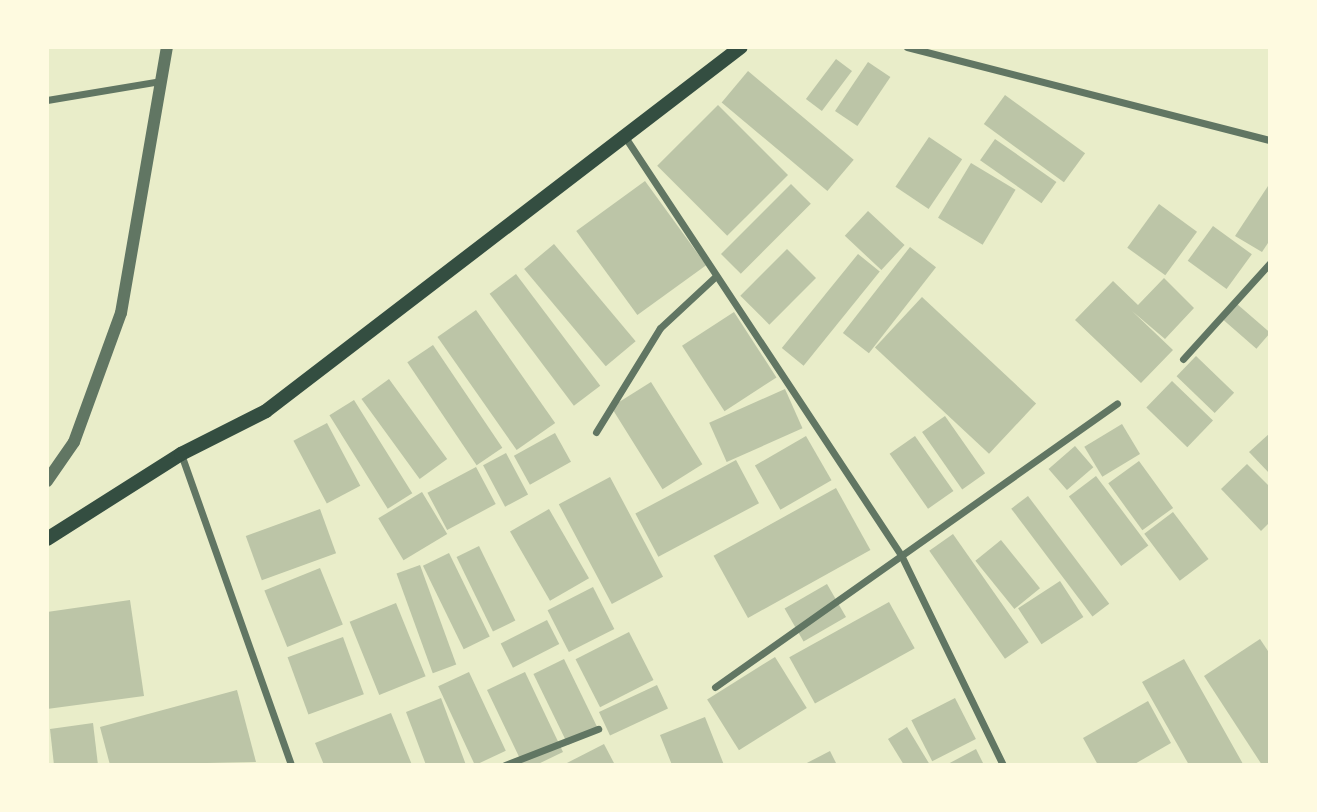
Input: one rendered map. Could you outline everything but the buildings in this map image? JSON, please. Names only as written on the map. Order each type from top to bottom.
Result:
[{"type":"main road","points":[[47,539],[181,454],[265,411],[740,47]]},
{"type":"street","points":[[47,481],[74,442],[121,313],[167,47]]},
{"type":"street","points":[[907,47],[1270,140]]},
{"type":"street","points":[[47,100],[161,81]]},
{"type":"street","points":[[624,136],[901,555],[1003,765]]},
{"type":"street","points":[[1183,359],[1270,263]]},
{"type":"street","points":[[596,432],[660,328],[716,276]]},
{"type":"street","points":[[715,688],[1116,403]]},
{"type":"street","points":[[181,454],[291,765]]},
{"type":"street","points":[[505,765],[598,729]]}]
